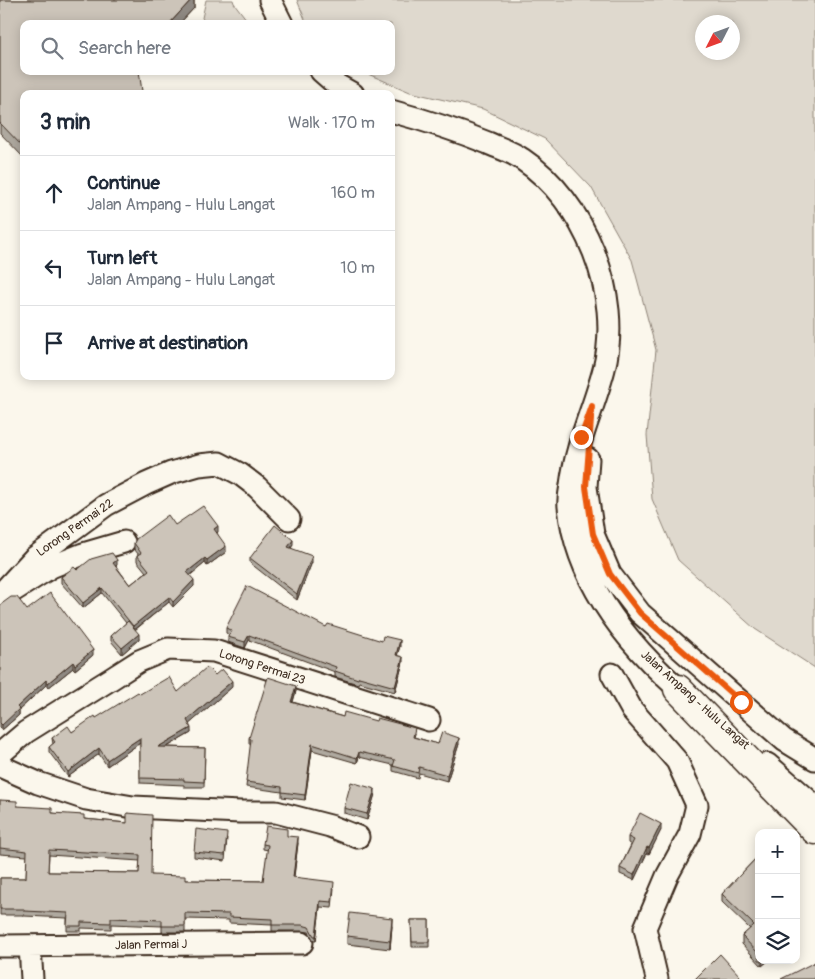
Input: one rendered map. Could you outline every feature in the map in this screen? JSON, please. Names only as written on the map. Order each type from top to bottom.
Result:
[{"type":"highway","points":[[678,688],[815,830]]},
{"type":"street","points":[[270,0],[280,20]]},
{"type":"street","points":[[326,75],[345,89]]},
{"type":"street","name":"Jalan Ampang - Hulu Langat","points":[[395,112],[466,134],[521,158],[544,175],[563,197],[582,226],[599,265],[608,301],[609,336],[604,368],[573,470],[568,506],[576,545],[590,581],[610,615],[637,648],[678,688],[815,806]]},
{"type":"street","name":"Jalan Ampang - Hulu Langat","points":[[592,406],[586,487],[593,534],[610,574],[640,613],[784,740],[815,759]]},
{"type":"street","name":"Lorong Permai 22","points":[[0,596],[34,558],[106,505],[146,484],[199,464],[218,463],[240,474],[268,496],[289,519]]},
{"type":"street","points":[[0,596],[51,567],[83,554],[124,542]]},
{"type":"street","name":"Lorong Permai 23","points":[[0,754],[26,732],[139,662],[168,649],[214,651],[429,720]]},
{"type":"street","points":[[612,674],[632,710],[677,761],[697,805],[690,834],[667,876],[645,928],[657,979]]},
{"type":"street","points":[[0,766],[38,784],[86,800],[133,807],[276,812],[330,826],[358,837]]},
{"type":"street","name":"Jalan Permai J","points":[[0,946],[302,943]]},
{"type":"street","points":[[30,946],[32,979]]},
{"type":"shaded area","points":[[206,0],[233,0],[247,20],[204,20],[202,18]]},
{"type":"shaded area","points":[[297,0],[815,0],[815,668],[755,629],[678,560],[652,499],[647,435],[656,350],[632,260],[591,187],[545,139],[483,109],[410,92],[370,75],[395,75],[395,20],[305,20]]},
{"type":"building","points":[[0,0],[191,0],[173,20],[20,20],[20,75],[140,75],[142,90],[20,90],[20,144],[0,123]]},
{"type":"building","points":[[203,506],[218,526],[214,529],[226,546],[207,560],[205,558],[187,572],[194,580],[173,602],[169,597],[133,626],[102,588],[83,603],[61,577],[74,567],[77,570],[91,559],[112,553],[117,560],[113,563],[130,585],[149,570],[137,555],[141,553],[134,543],[136,539],[168,515],[175,525]]},
{"type":"building","points":[[275,525],[293,540],[288,547],[312,556],[297,594],[250,558]]},
{"type":"building","points":[[247,586],[326,627],[328,624],[382,641],[383,636],[400,640],[396,655],[403,657],[395,687],[359,677],[358,679],[335,671],[336,667],[249,635],[245,642],[228,637],[232,631],[226,628]]},
{"type":"building","points":[[50,593],[93,650],[75,665],[73,662],[48,683],[46,680],[17,707],[19,709],[2,725],[0,723],[0,605],[11,597],[17,597],[27,610]]},
{"type":"building","points":[[128,621],[139,634],[122,648],[111,636]]},
{"type":"building","points":[[207,667],[215,675],[222,669],[232,681],[187,720],[191,728],[158,747],[205,748],[204,782],[184,781],[184,779],[140,778],[140,738],[107,760],[99,748],[68,772],[49,747],[55,742],[52,738],[68,726],[72,732],[95,716],[96,718],[138,692],[140,694],[169,677],[178,692]]},
{"type":"building","points":[[268,677],[296,686],[291,702],[343,717],[344,712],[376,721],[377,718],[415,728],[413,737],[438,744],[442,732],[459,738],[447,775],[419,767],[418,773],[393,766],[395,760],[359,752],[357,758],[312,744],[305,795],[282,792],[282,787],[246,782],[251,739],[249,738]]},
{"type":"building","points":[[351,782],[375,789],[367,814],[344,808]]},
{"type":"building","points":[[0,800],[17,801],[17,806],[52,808],[52,813],[84,815],[84,819],[127,823],[127,813],[152,815],[151,875],[185,876],[185,880],[263,881],[268,845],[263,844],[266,826],[287,829],[287,836],[298,837],[293,877],[334,882],[332,902],[320,901],[316,936],[314,936],[309,927],[302,925],[272,925],[272,919],[229,917],[229,914],[185,913],[185,926],[162,926],[162,920],[111,918],[111,923],[81,922],[81,926],[67,926],[68,913],[0,909],[0,878],[26,878],[27,851],[0,848]],"holes":[[[49,850],[140,855],[139,873],[48,872]]]},
{"type":"building","points":[[640,813],[661,824],[649,848],[647,847],[634,875],[620,868],[634,840],[628,837]]},
{"type":"building","points":[[196,829],[227,833],[225,855],[194,852]]},
{"type":"building","points":[[755,859],[755,950],[742,936],[754,925],[722,894]]},
{"type":"building","points":[[350,913],[392,918],[390,941],[347,936]]},
{"type":"building","points":[[411,920],[429,920],[429,942],[412,942]]},
{"type":"building","points":[[720,954],[740,976],[737,979],[695,979]]},
{"type":"building","points":[[815,962],[815,979],[781,979]]},
{"type":"route","points":[[581,437],[592,406],[586,487],[593,534],[610,574],[640,613],[741,702]]}]
